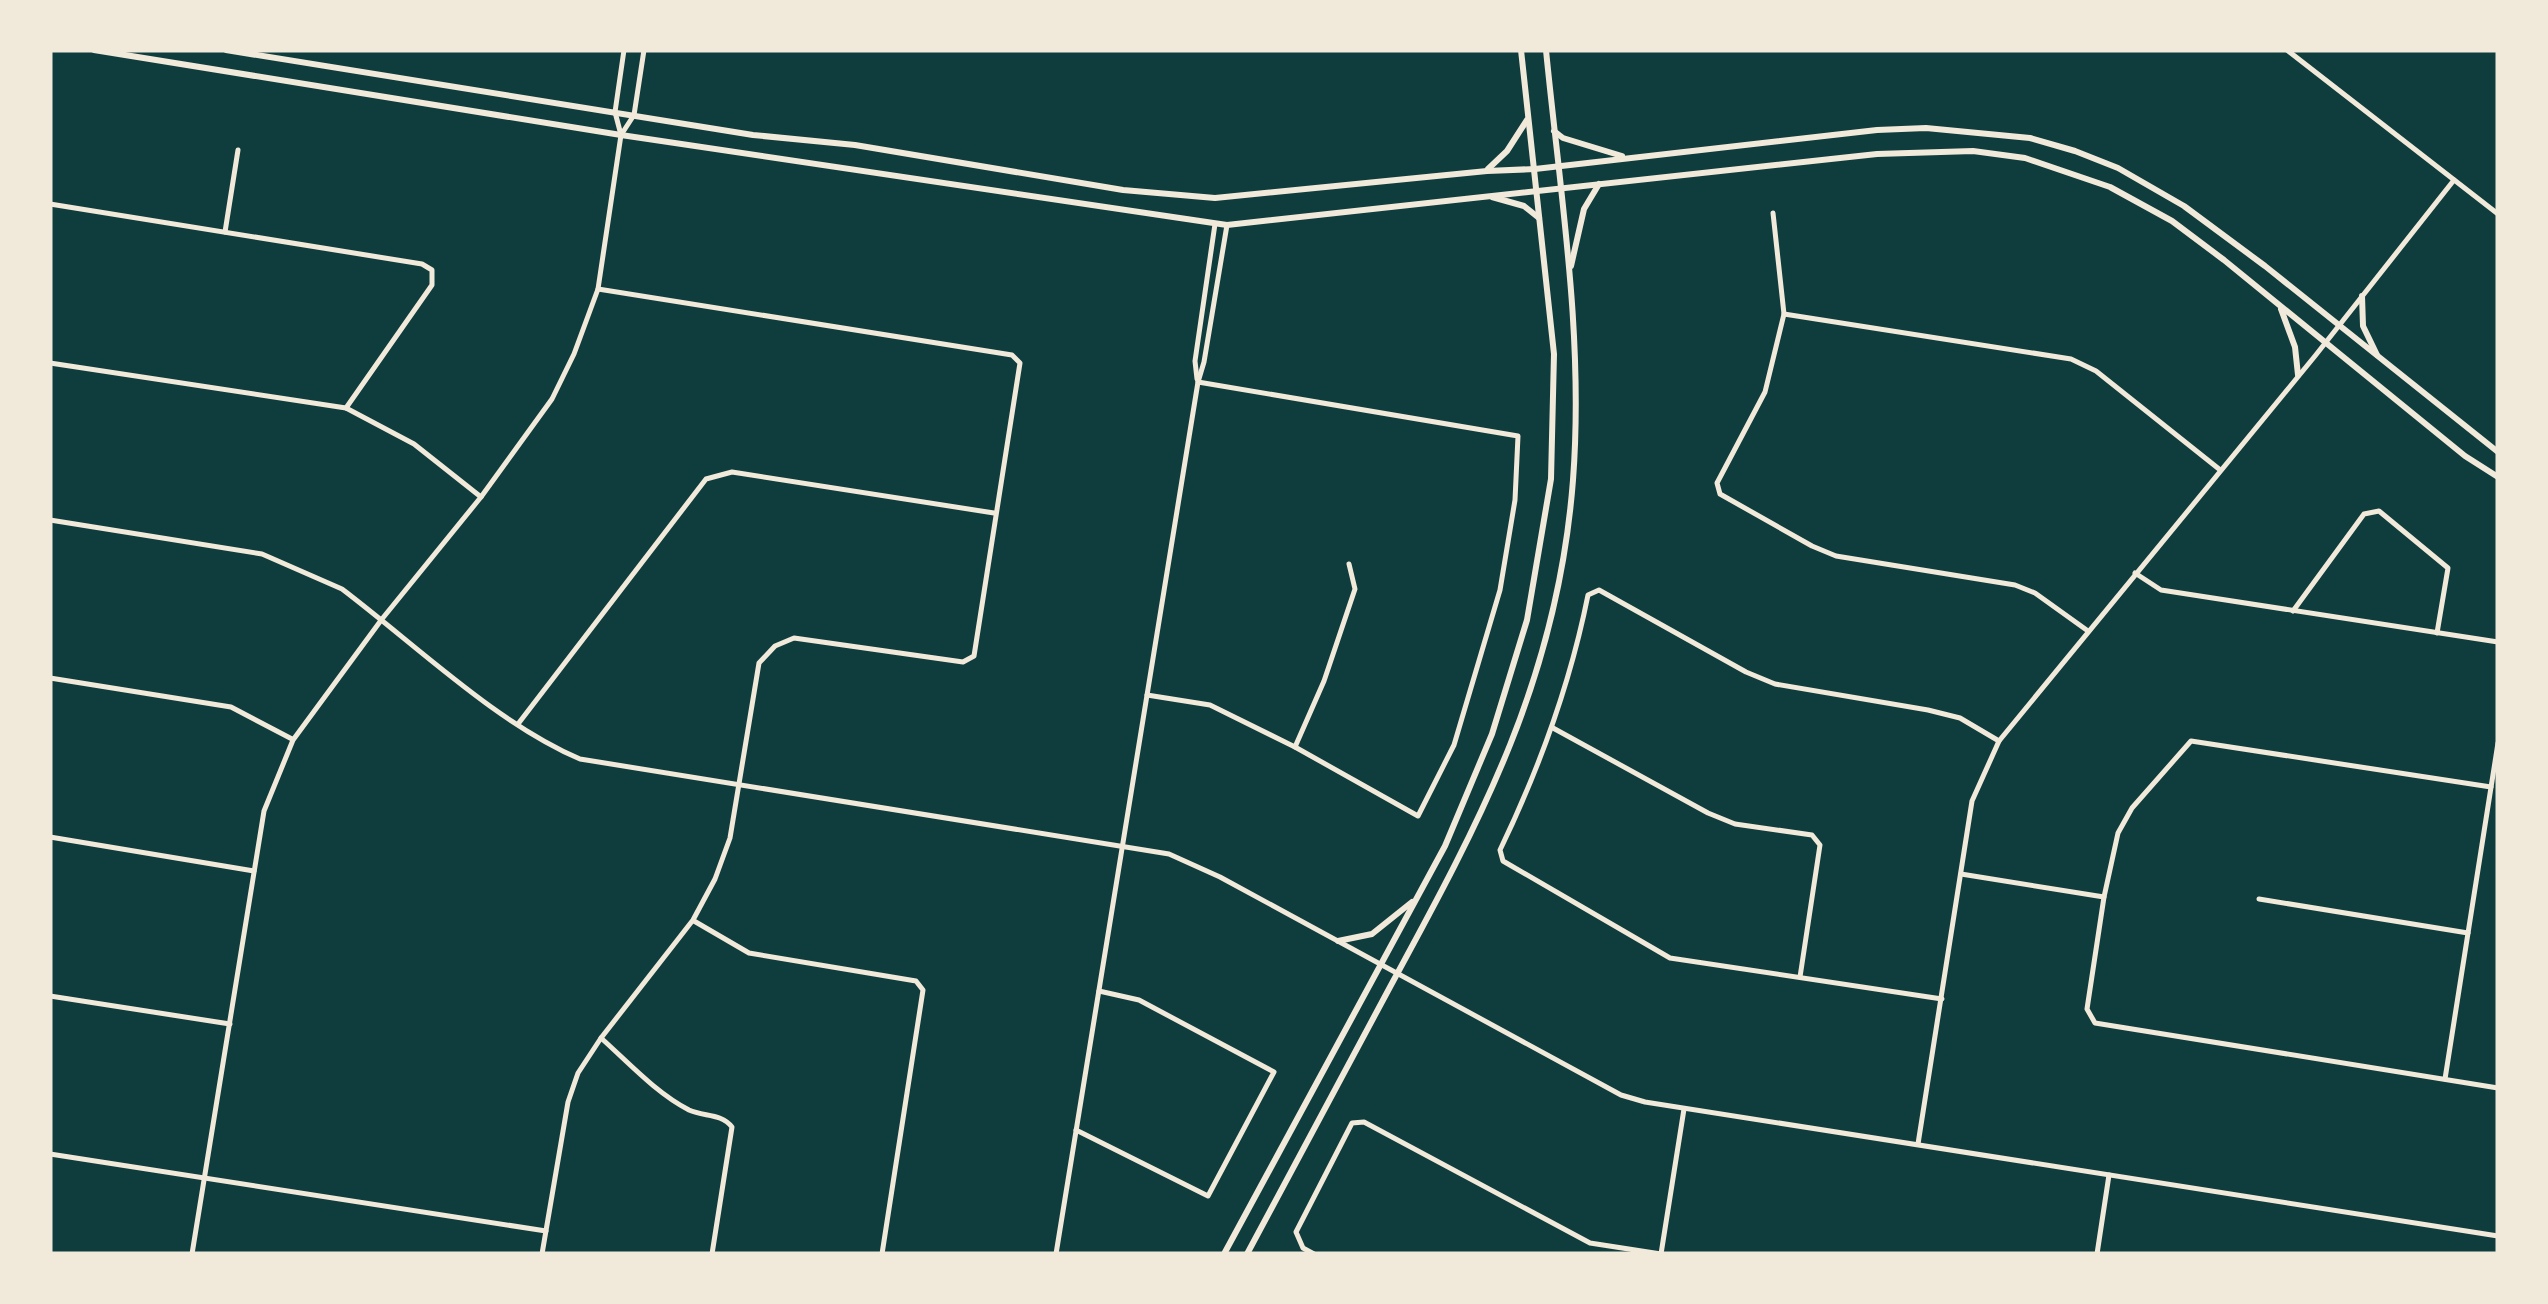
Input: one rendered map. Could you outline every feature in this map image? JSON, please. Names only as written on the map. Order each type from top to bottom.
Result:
[{"type":"main road","points":[[94,50],[621,135],[1227,225],[1558,186],[1928,150],[2025,158],[2110,186],[2147,206],[2224,260],[2464,456],[2498,476]]},
{"type":"main road","points":[[226,50],[753,135],[854,145],[1123,190],[1216,198],[1487,170],[1536,169],[1877,130],[1975,130],[2030,138],[2075,150],[2157,188],[2264,266],[2498,452]]},
{"type":"main road","points":[[1224,1254],[1445,846],[1505,697],[1528,620],[1546,523],[1553,442],[1554,354],[1521,50]]},
{"type":"main road","points":[[1246,1254],[1464,852],[1534,685],[1550,624],[1568,523],[1576,428],[1569,272],[1546,50]]},
{"type":"main road","points":[[1487,170],[1507,150],[1527,119]]},
{"type":"main road","points":[[1554,130],[1563,138],[1628,158]]},
{"type":"main road","points":[[1569,272],[1584,209],[1601,183]]},
{"type":"main road","points":[[1486,195],[1524,206],[1540,219]]},
{"type":"main road","points":[[2362,296],[2363,326],[2380,360]]},
{"type":"main road","points":[[2280,308],[2295,347],[2298,375]]},
{"type":"main road","points":[[1338,941],[1372,934],[1417,898]]},
{"type":"street","points":[[192,1254],[264,810],[293,740],[382,620],[481,497],[552,399],[574,354],[598,289],[621,135],[615,112],[624,50]]},
{"type":"street","points":[[621,135],[634,115],[644,50]]},
{"type":"street","points":[[2288,50],[2498,214]]},
{"type":"street","points":[[225,232],[238,150]]},
{"type":"street","points":[[1918,1144],[1972,801],[1998,741],[2454,180]]},
{"type":"street","points":[[50,204],[422,264],[432,270],[432,285],[346,408]]},
{"type":"street","points":[[1773,212],[1784,314],[1769,381],[1717,483],[1720,494],[1836,556],[2015,585],[2035,593],[2088,631]]},
{"type":"street","points":[[1198,382],[1195,361],[1215,224]]},
{"type":"street","points":[[1056,1254],[1227,225]]},
{"type":"street","points":[[542,1254],[568,1102],[578,1073],[693,920],[730,838],[759,663],[775,646],[794,638],[963,662],[974,656],[1020,363],[1012,355],[598,289]]},
{"type":"street","points":[[1784,314],[2071,359],[2096,372],[2219,469]]},
{"type":"street","points":[[50,363],[346,408],[414,444],[481,497]]},
{"type":"street","points":[[1147,694],[1210,705],[1418,816],[1454,745],[1500,590],[1514,500],[1518,436],[1198,382]]},
{"type":"street","points":[[518,724],[706,478],[732,472],[994,514]]},
{"type":"street","points":[[2293,610],[2364,514],[2379,511],[2448,568],[2437,633]]},
{"type":"street","points":[[50,520],[262,554],[342,589],[518,724],[556,749],[580,759],[1169,854],[1198,866],[1621,1095],[2498,1236]]},
{"type":"street","points":[[1295,747],[1324,681],[1354,589],[1349,564]]},
{"type":"street","points":[[2135,572],[2161,590],[2498,642]]},
{"type":"street","points":[[1942,999],[1670,958],[1503,861],[1500,850],[1553,728],[1576,658],[1588,595],[1600,590],[1746,672],[1775,684],[1960,718],[1998,741]]},
{"type":"street","points":[[50,678],[231,707],[293,740]]},
{"type":"street","points":[[1553,728],[1708,813],[1735,824],[1812,835],[1820,844],[1800,977]]},
{"type":"street","points":[[2491,786],[2190,741],[2132,808],[2118,833],[2087,1009],[2096,1023],[2498,1088]]},
{"type":"street","points":[[2444,1079],[2498,743]]},
{"type":"street","points":[[50,837],[254,871]]},
{"type":"street","points":[[1961,874],[2104,897]]},
{"type":"street","points":[[2259,899],[2468,933]]},
{"type":"street","points":[[693,920],[749,953],[916,981],[923,990],[882,1254]]},
{"type":"street","points":[[1076,1130],[1208,1196],[1274,1072],[1139,1000],[1099,991]]},
{"type":"street","points":[[50,996],[230,1024]]},
{"type":"street","points":[[601,1038],[665,1094],[692,1112],[725,1118],[732,1127],[712,1254]]},
{"type":"street","points":[[1314,1254],[1303,1248],[1296,1232],[1352,1123],[1364,1122],[1590,1244],[1661,1254],[1684,1108]]},
{"type":"street","points":[[50,1154],[546,1231]]},
{"type":"street","points":[[2097,1254],[2109,1175]]}]
